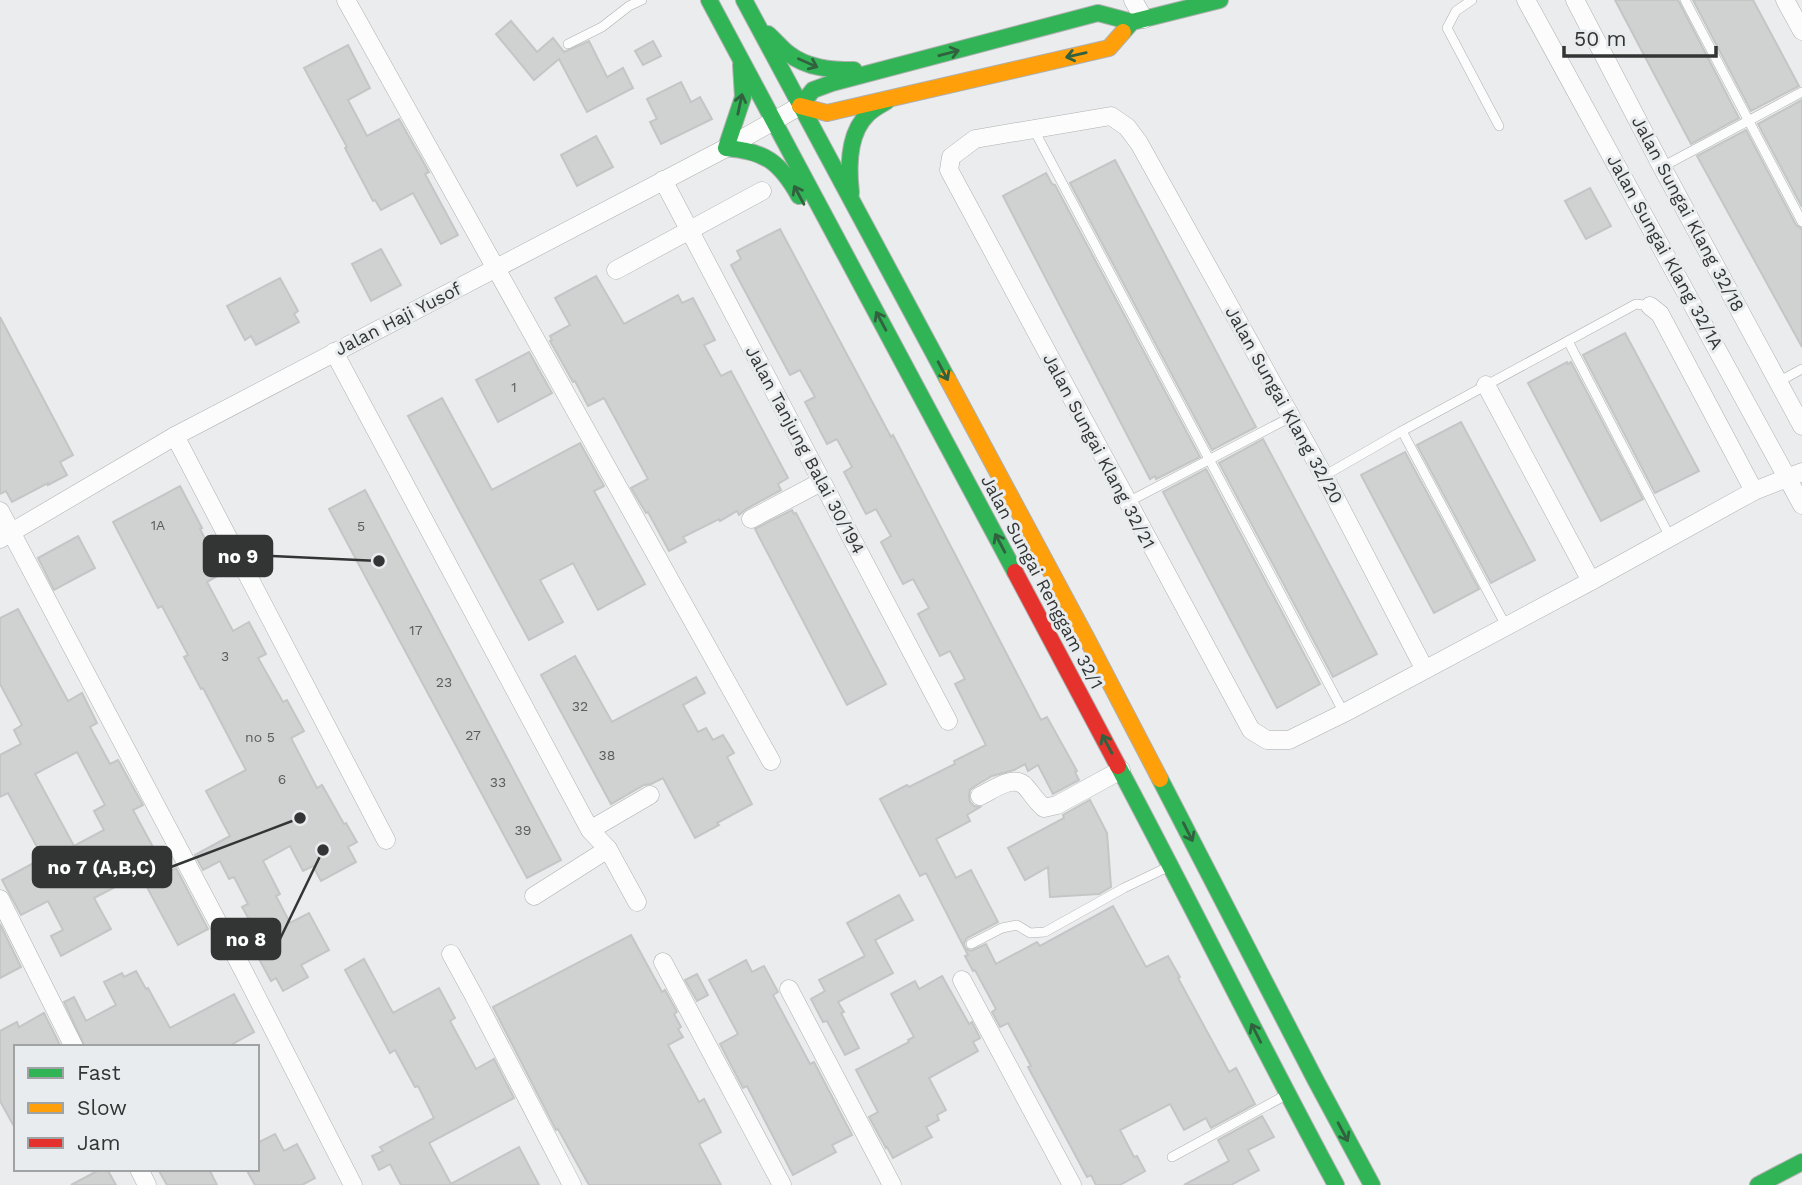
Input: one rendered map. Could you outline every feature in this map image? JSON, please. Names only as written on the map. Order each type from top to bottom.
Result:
[{"type":"main road","name":"Jalan Sungai Renggam 32/1","points":[[709,0],[1121,770],[1336,1185]]},
{"type":"main road","name":"Jalan Sungai Renggam 32/1","points":[[744,0],[1086,637],[1372,1185]]},
{"type":"main road","points":[[1138,21],[1109,48],[827,113],[800,106],[813,90],[832,83],[1098,13],[1138,21],[1220,0]]},
{"type":"main road","points":[[755,21],[790,54],[817,68],[839,71],[883,70]]},
{"type":"main road","points":[[740,59],[743,97],[726,148],[745,149],[768,156],[788,176],[885,357],[911,376]]},
{"type":"main road","points":[[852,204],[848,177],[850,151],[856,133],[866,115],[893,97]]},
{"type":"main road","points":[[1144,814],[1171,799]]},
{"type":"main road","points":[[1287,1094],[1315,1079]]},
{"type":"main road","points":[[1758,1185],[1802,1162]]},
{"type":"street","points":[[346,0],[771,761]]},
{"type":"street","points":[[1133,0],[1138,21]]},
{"type":"street","name":"Jalan Sungai Klang 32/1A","points":[[1526,0],[1795,475],[1802,505]]},
{"type":"street","name":"Jalan Sungai Klang 32/18","points":[[1575,0],[1802,426]]},
{"type":"street","points":[[1785,0],[1802,31]]},
{"type":"street","name":"Jalan Haji Yusof","points":[[6,536],[175,436],[726,148],[800,106]]},
{"type":"street","name":"Jalan Sungai Klang 32/20","points":[[1034,130],[1111,116],[1128,127],[1324,476],[1425,670]]},
{"type":"street","name":"Jalan Sungai Klang 32/21","points":[[1034,130],[975,139],[951,157],[949,170],[1251,730],[1267,740],[1289,740],[1344,713]]},
{"type":"street","name":"Jalan Tanjung Balai 30/194","points":[[663,180],[948,721]]},
{"type":"street","points":[[616,270],[762,191]]},
{"type":"street","points":[[1650,306],[1660,314],[1754,491]]},
{"type":"street","points":[[334,352],[590,830],[608,849],[638,902]]},
{"type":"street","points":[[1486,385],[1591,581]]},
{"type":"street","points":[[175,436],[386,840]]},
{"type":"street","points":[[1344,713],[1754,491],[1795,475]]},
{"type":"street","points":[[751,519],[821,482]]},
{"type":"street","points":[[0,511],[6,536],[238,960],[353,1185]]},
{"type":"street","points":[[980,796],[1010,781],[1020,782],[1044,808],[1057,805],[1121,770]]},
{"type":"street","points":[[590,830],[650,795]]},
{"type":"street","points":[[534,896],[608,849]]},
{"type":"street","points":[[0,899],[73,1045]]},
{"type":"street","points":[[451,954],[572,1185]]},
{"type":"street","points":[[663,962],[782,1185]]},
{"type":"street","points":[[962,980],[1072,1185]]},
{"type":"street","points":[[789,989],[892,1185]]},
{"type":"lane","points":[[568,44],[602,27],[629,6],[642,0]]},
{"type":"lane","points":[[1472,0],[1456,11],[1447,28],[1499,126]]},
{"type":"lane","points":[[1685,0],[1802,222]]},
{"type":"lane","points":[[1662,167],[1802,92]]},
{"type":"lane","points":[[1034,130],[1344,713]]},
{"type":"lane","points":[[1324,476],[1402,430],[1636,304],[1650,306]]},
{"type":"lane","points":[[1568,341],[1670,537]]},
{"type":"lane","points":[[1778,382],[1802,369]]},
{"type":"lane","points":[[1127,503],[1291,417]]},
{"type":"lane","points":[[1402,430],[1506,626]]},
{"type":"lane","points":[[971,944],[1002,928],[1017,925],[1030,933],[1045,932],[1124,888],[1171,866]]},
{"type":"lane","points":[[1172,1157],[1287,1094]]},
{"type":"building","points":[[1615,0],[1678,0],[1739,118],[1691,144]]},
{"type":"building","points":[[1693,0],[1753,0],[1799,86],[1751,111]]},
{"type":"building","points":[[511,21],[537,52],[553,38],[564,52],[589,41],[607,77],[623,68],[633,88],[587,112],[559,59],[534,80],[496,34]]},
{"type":"building","points":[[653,41],[661,56],[643,65],[635,51]]},
{"type":"building","points":[[348,45],[370,88],[348,100],[367,136],[399,119],[429,172],[425,174],[458,235],[441,244],[413,193],[381,210],[375,200],[373,201],[304,68]]},
{"type":"building","points":[[681,82],[691,102],[700,97],[712,119],[661,144],[650,122],[657,119],[647,99]]},
{"type":"building","points":[[1802,100],[1802,207],[1758,124]]},
{"type":"building","points":[[1746,130],[1796,225],[1802,229],[1802,347],[1697,156]]},
{"type":"building","points":[[596,136],[613,167],[577,186],[561,155]]},
{"type":"building","points":[[1115,160],[1256,427],[1212,450],[1070,183]]},
{"type":"building","points":[[1046,173],[1055,185],[1200,457],[1156,479],[1155,476],[1150,479],[1003,196]]},
{"type":"building","points":[[1590,188],[1611,226],[1586,239],[1565,201]]},
{"type":"building","points":[[780,229],[891,437],[893,435],[1041,720],[1047,717],[1077,771],[1075,772],[1079,780],[1053,794],[1038,765],[1028,771],[1025,764],[992,776],[970,790],[970,802],[980,807],[967,815],[970,821],[936,839],[956,878],[971,870],[998,922],[967,938],[965,948],[971,951],[986,944],[996,964],[1037,942],[1040,946],[1113,906],[1146,967],[1168,956],[1229,1072],[1236,1068],[1255,1104],[1211,1128],[1206,1118],[1184,1130],[1170,1104],[1120,1130],[1134,1157],[1137,1156],[1145,1171],[1120,1185],[1096,1185],[1091,1175],[1087,1177],[1028,1067],[1031,1066],[1008,1023],[1000,1027],[992,1012],[996,1009],[965,956],[968,955],[926,873],[920,876],[880,799],[955,764],[954,761],[986,745],[955,684],[965,679],[950,651],[940,656],[918,614],[929,608],[913,579],[903,584],[881,542],[891,536],[876,509],[866,514],[844,472],[852,467],[837,439],[827,444],[805,402],[815,397],[800,370],[790,375],[731,265],[741,259],[737,251]]},
{"type":"building","points":[[381,249],[401,285],[371,301],[352,264]]},
{"type":"building","points":[[596,276],[624,324],[678,295],[682,303],[693,298],[715,340],[704,345],[721,376],[731,371],[788,478],[778,484],[781,490],[739,515],[737,511],[683,537],[686,542],[669,551],[648,512],[646,513],[631,488],[648,479],[604,398],[588,406],[550,341],[550,336],[570,325],[555,298]]},
{"type":"building","points":[[280,278],[298,311],[294,314],[299,322],[256,345],[251,336],[245,340],[227,306]]},
{"type":"building","points":[[0,317],[73,455],[60,462],[67,475],[12,502],[6,491],[0,494]]},
{"type":"building","points":[[1625,333],[1699,471],[1655,493],[1583,355]]},
{"type":"building","points":[[529,352],[552,393],[498,422],[476,380]]},
{"type":"building","points":[[1571,362],[1643,499],[1601,521],[1528,383]]},
{"type":"building","points":[[442,398],[492,490],[580,443],[604,486],[594,491],[645,584],[598,610],[573,563],[540,580],[563,622],[529,640],[408,416]]},
{"type":"building","points":[[1461,422],[1535,560],[1491,583],[1417,445]]},
{"type":"building","points":[[1263,439],[1377,654],[1333,677],[1219,463]]},
{"type":"building","points":[[1405,452],[1479,589],[1434,613],[1361,475]]},
{"type":"building","points":[[1206,469],[1320,684],[1277,708],[1163,492]]},
{"type":"building","points":[[180,486],[223,573],[207,582],[233,631],[249,622],[266,654],[258,658],[283,702],[287,700],[304,731],[291,738],[317,788],[322,785],[357,842],[348,847],[356,862],[321,881],[313,866],[303,871],[290,846],[263,861],[280,894],[276,896],[290,923],[309,913],[329,950],[301,965],[308,977],[283,991],[276,978],[271,981],[240,924],[249,919],[242,907],[248,904],[234,877],[229,879],[220,861],[203,870],[195,855],[230,836],[206,791],[246,770],[184,657],[188,655],[162,606],[158,608],[113,522]]},
{"type":"building","points":[[365,490],[561,860],[527,878],[329,509]]},
{"type":"building","points":[[792,510],[886,684],[847,705],[755,529]]},
{"type":"building","points":[[78,536],[95,568],[54,590],[38,558]]},
{"type":"building","points":[[18,609],[68,701],[82,693],[97,723],[90,727],[110,764],[118,760],[143,805],[133,810],[167,873],[176,868],[208,929],[178,945],[140,874],[94,898],[111,929],[61,956],[51,936],[63,930],[48,901],[21,915],[2,880],[43,858],[8,793],[0,797],[0,755],[21,744],[14,730],[22,725],[0,684],[0,618]],"holes":[[[77,752],[105,805],[94,811],[104,830],[74,846],[35,774]]]},
{"type":"building","points":[[575,656],[612,722],[696,677],[705,693],[683,705],[698,732],[706,728],[713,740],[723,735],[734,753],[727,757],[752,804],[695,838],[663,778],[644,785],[611,804],[541,675]]},
{"type":"building","points":[[1090,800],[1107,833],[1111,887],[1099,894],[1050,897],[1048,867],[1025,880],[1008,848],[1064,818],[1063,815]]},
{"type":"building","points":[[899,895],[913,920],[875,940],[893,973],[838,1002],[859,1048],[845,1055],[827,1021],[823,1022],[811,999],[825,991],[819,980],[865,956],[847,923]]},
{"type":"building","points":[[0,924],[21,967],[0,978]]},
{"type":"building","points":[[631,935],[662,992],[665,990],[677,1012],[674,1014],[683,1037],[668,1045],[699,1102],[704,1099],[721,1132],[699,1144],[721,1185],[589,1185],[558,1129],[556,1130],[493,1007]]},
{"type":"building","points":[[364,959],[393,1013],[439,988],[455,1018],[450,1021],[476,1069],[494,1059],[514,1098],[429,1143],[451,1184],[519,1147],[539,1185],[401,1185],[390,1164],[379,1170],[372,1156],[383,1151],[380,1147],[434,1118],[395,1050],[390,1053],[345,970]]},
{"type":"building","points":[[746,960],[752,972],[764,966],[778,992],[773,995],[810,1064],[814,1062],[852,1135],[832,1145],[836,1152],[793,1175],[747,1086],[743,1088],[720,1044],[738,1034],[709,980]]},
{"type":"building","points":[[136,971],[170,1028],[234,994],[254,1032],[231,1045],[84,1045],[64,1002],[74,997],[86,1021],[116,1005],[104,982],[122,973],[124,977]]},
{"type":"building","points":[[697,974],[708,995],[697,1001],[685,980]]},
{"type":"building","points":[[942,976],[980,1038],[973,1042],[978,1051],[929,1078],[946,1110],[937,1115],[939,1120],[926,1127],[932,1137],[893,1158],[869,1117],[878,1112],[856,1070],[914,1037],[891,994],[915,981],[919,989]]},
{"type":"building","points":[[44,1013],[60,1045],[14,1045],[14,1126],[0,1101],[0,1031],[17,1022],[19,1027]]},
{"type":"building","points":[[1262,1116],[1274,1137],[1248,1150],[1259,1170],[1231,1185],[1184,1185],[1229,1161],[1218,1140]]},
{"type":"building","points":[[275,1134],[284,1151],[297,1144],[315,1178],[302,1185],[255,1185],[247,1171],[259,1171],[259,1142]]},
{"type":"building","points":[[97,1171],[108,1171],[116,1185],[71,1185]]},
{"type":"building","points":[[159,1171],[210,1171],[217,1185],[167,1185]]},
{"type":"traffic: fast","points":[[709,0],[1015,572]]},
{"type":"traffic: fast","points":[[744,0],[947,378]]},
{"type":"traffic: fast","points":[[1123,32],[1132,22],[1220,0]]},
{"type":"traffic: fast","points":[[800,106],[813,90],[832,83],[1098,13],[1132,22]]},
{"type":"traffic: fast","points":[[768,34],[796,59],[828,69],[854,70]]},
{"type":"traffic: fast","points":[[741,65],[743,97],[726,148],[751,152],[770,160],[785,175],[799,196]]},
{"type":"traffic: fast","points":[[851,193],[850,162],[856,131],[868,114],[887,101]]},
{"type":"traffic: fast","points":[[1118,766],[1336,1185]]},
{"type":"traffic: fast","points":[[1160,779],[1372,1185]]},
{"type":"traffic: fast","points":[[1758,1185],[1802,1162]]},
{"type":"traffic: slow","points":[[800,106],[827,113],[1109,48],[1123,32]]},
{"type":"traffic: slow","points":[[947,378],[1160,779]]},
{"type":"traffic: jam","points":[[1015,572],[1118,766]]},
{"type":"place","name":"no 9","points":[[379,561]]},
{"type":"place","name":"no 7 (A,B,C)","points":[[300,818]]},
{"type":"place","name":"no 8","points":[[323,850]]}]
